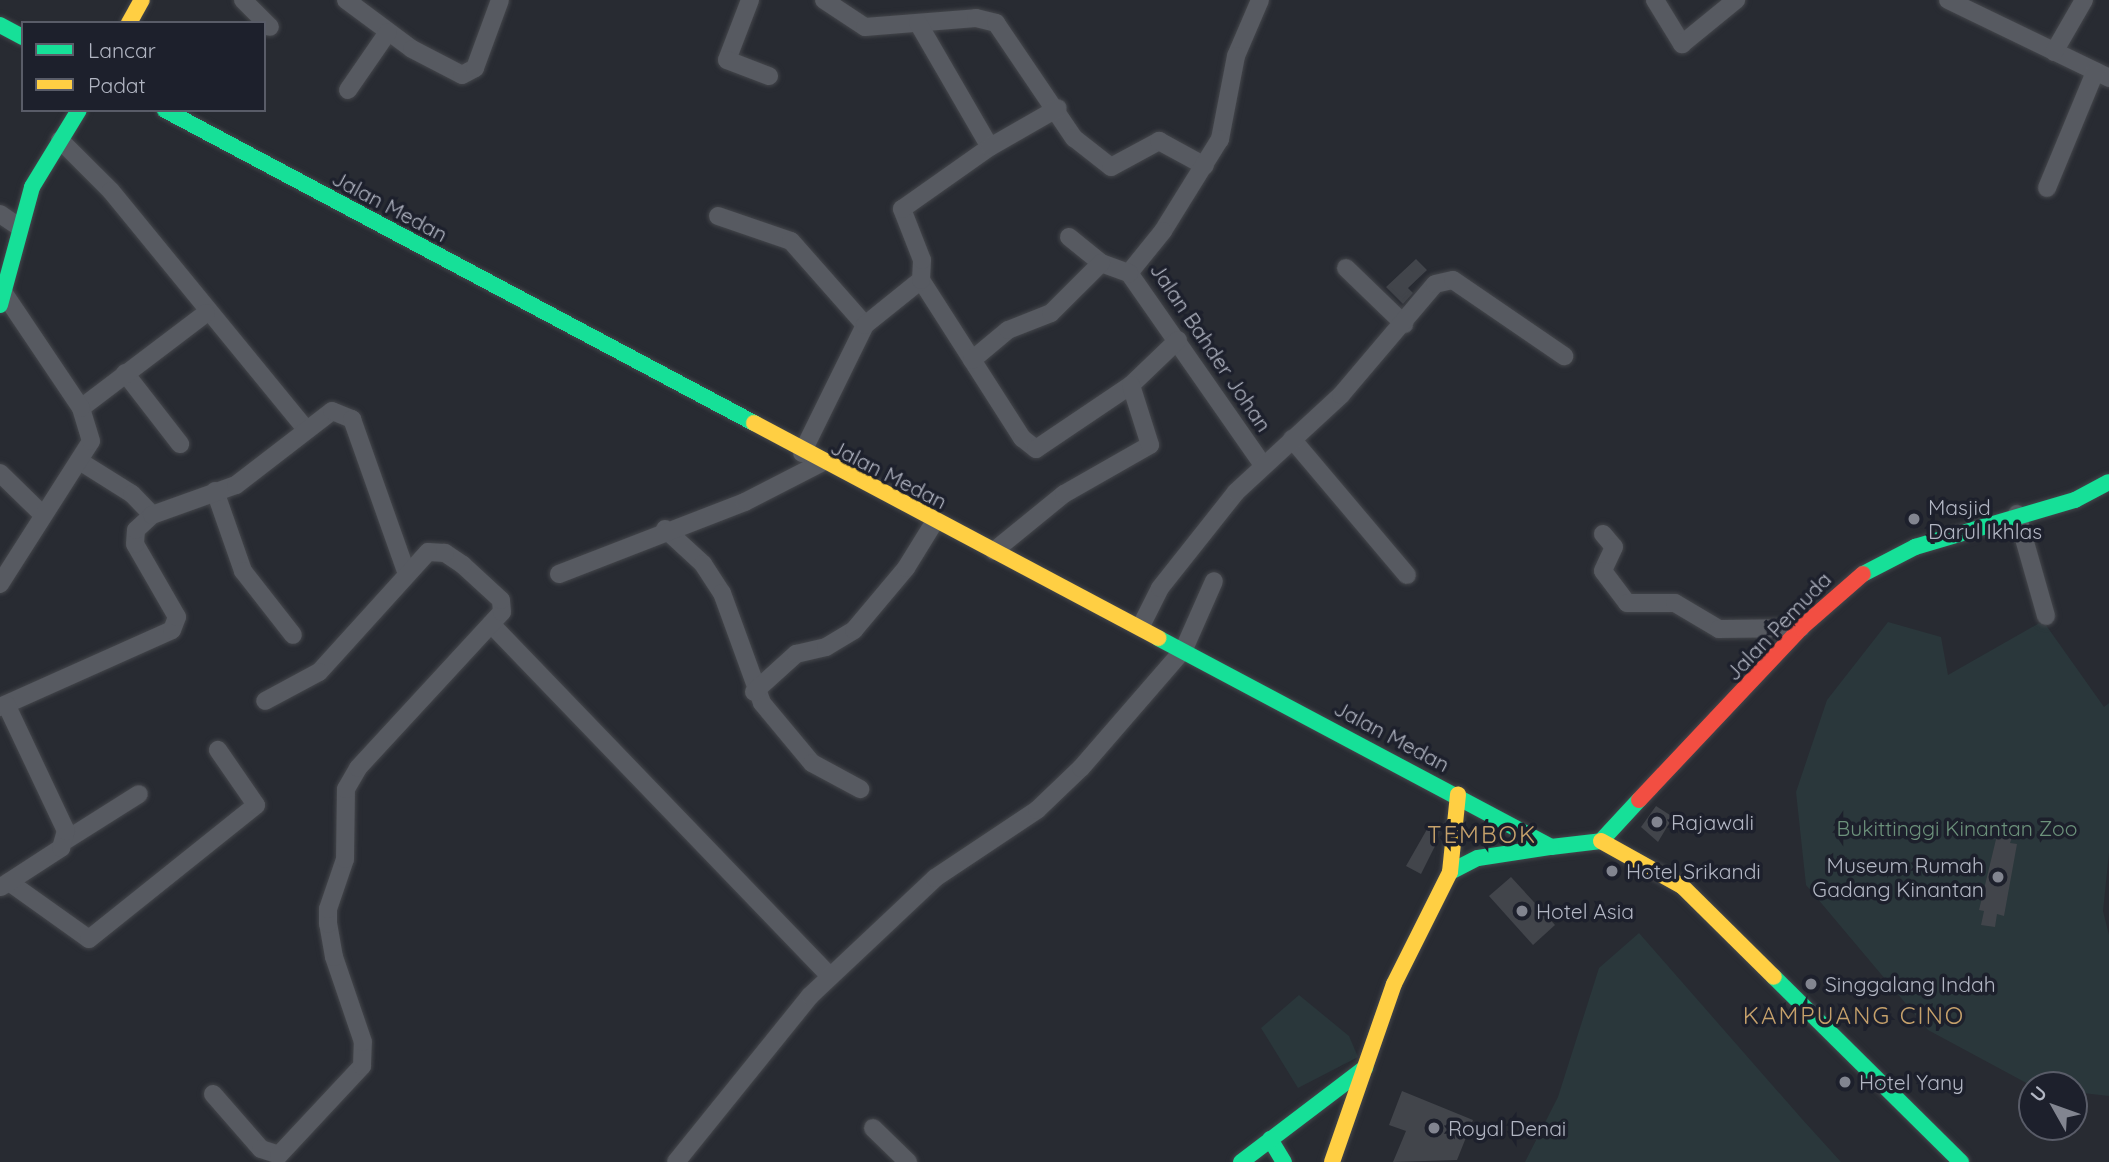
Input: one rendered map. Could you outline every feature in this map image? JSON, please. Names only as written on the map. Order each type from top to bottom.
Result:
[{"type":"main road","points":[[130,21],[142,0]]},
{"type":"main road","points":[[0,25],[21,36]]},
{"type":"main road","points":[[2,300],[19,227],[32,187],[78,112]]},
{"type":"main road","name":"Jalan Medan","points":[[169,112],[802,453],[1185,649],[1458,794],[1551,847]]},
{"type":"main road","name":"Jalan Pemuda","points":[[1601,841],[1801,628],[1854,579],[1895,556],[2017,514],[2075,500],[2109,482]]},
{"type":"main road","points":[[1332,1162],[1394,984],[1450,872],[1458,794]]},
{"type":"main road","points":[[1450,872],[1478,858],[1601,841],[1682,886],[1961,1162]]},
{"type":"main road","points":[[1241,1162],[1365,1068]]},
{"type":"main road","points":[[1270,1139],[1284,1162]]},
{"type":"street","points":[[243,0],[264,21]]},
{"type":"street","points":[[346,0],[388,32],[462,75],[470,74],[500,0]]},
{"type":"street","points":[[750,0],[727,60],[769,76]]},
{"type":"street","points":[[824,0],[865,27],[976,18],[996,23],[1058,108],[1074,138],[1111,167],[1159,141],[1205,166]]},
{"type":"street","name":"Jalan Bahder Johan","points":[[1141,626],[1180,561],[1262,464],[1178,340],[1129,274],[1205,166],[1220,139],[1236,56],[1260,0]]},
{"type":"street","points":[[1655,0],[1682,44],[1736,0]]},
{"type":"street","points":[[2054,52],[2084,0]]},
{"type":"street","points":[[1953,1],[2102,75],[2047,188]]},
{"type":"street","points":[[266,23],[270,27]]},
{"type":"street","points":[[918,23],[990,147]]},
{"type":"street","points":[[348,90],[388,32]]},
{"type":"street","points":[[1058,108],[990,147],[902,209],[922,260],[921,280],[1021,438],[1036,449],[1131,384],[1178,340]]},
{"type":"street","points":[[60,140],[111,191],[206,313],[306,429]]},
{"type":"street","points":[[0,214],[19,227]]},
{"type":"street","points":[[718,216],[791,242],[865,325]]},
{"type":"street","points":[[1069,237],[1101,263],[1129,274]]},
{"type":"street","points":[[972,360],[1008,330],[1051,313],[1101,263]]},
{"type":"street","points":[[1346,268],[1405,324]]},
{"type":"street","points":[[802,453],[865,325],[921,280]]},
{"type":"street","points":[[1262,464],[1341,396],[1405,324],[1435,284],[1452,280],[1564,356]]},
{"type":"street","points":[[0,584],[43,515],[81,462],[91,441],[81,408],[2,300]]},
{"type":"street","points":[[81,408],[206,313]]},
{"type":"street","points":[[125,373],[180,444]]},
{"type":"street","points":[[995,551],[1064,494],[1150,445],[1131,384]]},
{"type":"street","points":[[66,839],[60,815],[3,706],[177,625],[133,537],[152,515],[215,491],[263,467],[306,429],[332,411],[352,419],[407,574]]},
{"type":"street","points":[[1292,439],[1407,575]]},
{"type":"street","points":[[81,462],[132,494],[152,515]]},
{"type":"street","points":[[559,574],[665,529],[745,502],[821,463]]},
{"type":"street","points":[[0,473],[43,515]]},
{"type":"street","points":[[215,491],[243,570],[293,635]]},
{"type":"street","points":[[2017,514],[2046,616]]},
{"type":"street","points":[[754,692],[796,654],[826,647],[854,630],[906,568],[935,522]]},
{"type":"street","points":[[665,529],[703,564],[722,593],[754,692],[812,763],[860,789]]},
{"type":"street","points":[[1603,534],[1614,547],[1603,571],[1627,603],[1675,603],[1719,629],[1801,628]]},
{"type":"street","points":[[214,1094],[261,1149],[279,1155],[362,1066],[363,1042],[334,957],[328,924],[328,909],[345,859],[346,789],[358,768],[502,612],[501,600],[445,553],[428,552],[320,672],[265,702]]},
{"type":"street","points":[[676,1162],[723,1098],[830,976],[935,878],[1055,795],[1185,649],[1213,581]]},
{"type":"street","points":[[491,624],[830,976]]},
{"type":"street","points":[[139,794],[66,839],[52,856],[5,885],[89,939],[125,915],[152,884],[253,809],[257,800],[218,750]]},
{"type":"street","points":[[873,1128],[901,1160]]},
{"type":"green space","name":"Bukittinggi Kinantan Zoo","points":[[2043,621],[2104,707],[2109,703],[2109,853],[2103,911],[2109,935],[2109,1096],[2088,1094],[2088,1071],[2018,1071],[2018,1078],[1928,1030],[1806,885],[1796,792],[1827,700],[1888,622],[1941,637],[1948,675]]},
{"type":"green space","points":[[1639,933],[1841,1162],[1525,1162],[1558,1097],[1599,968]]},
{"type":"green space","points":[[1299,995],[1349,1036],[1358,1057],[1298,1088],[1261,1028]]},
{"type":"building","points":[[1416,259],[1427,270],[1408,288],[1413,293],[1403,304],[1386,287]]},
{"type":"building","name":"Rajawali","points":[[1656,806],[1673,817],[1658,842],[1641,827]]},
{"type":"building","points":[[1430,824],[1440,828],[1438,840],[1421,874],[1406,866]]},
{"type":"building","name":"Museum Rumah Gadang Kinantan","points":[[1998,831],[2013,834],[2010,843],[2017,844],[2004,916],[1997,914],[1995,927],[1981,925],[1984,911],[1979,910]]},
{"type":"building","name":"Hotel Asia","points":[[1511,877],[1555,925],[1533,945],[1489,896]]},
{"type":"building","name":"Royal Denai","points":[[1402,1091],[1473,1120],[1457,1160],[1393,1162],[1406,1131],[1389,1125]]},
{"type":"traffic: fast","points":[[0,25],[21,36]]},
{"type":"traffic: fast","points":[[0,305],[32,187],[78,112]]},
{"type":"traffic: fast","points":[[169,112],[754,423]]},
{"type":"traffic: fast","points":[[1863,574],[1915,547],[2075,500],[2109,482]]},
{"type":"traffic: fast","points":[[1158,638],[1551,847],[1601,841],[1639,800]]},
{"type":"traffic: fast","points":[[1450,872],[1478,858],[1551,847]]},
{"type":"traffic: fast","points":[[1774,977],[1961,1162]]},
{"type":"traffic: fast","points":[[1241,1162],[1365,1068]]},
{"type":"traffic: fast","points":[[1270,1139],[1284,1162]]},
{"type":"traffic: slow","points":[[130,21],[142,0]]},
{"type":"traffic: slow","points":[[754,423],[1158,638]]},
{"type":"traffic: slow","points":[[1332,1162],[1394,984],[1450,872],[1458,794]]},
{"type":"traffic: slow","points":[[1601,841],[1682,886],[1774,977]]},
{"type":"traffic: jam","points":[[1639,800],[1801,628],[1863,574]]},
{"type":"place","name":"Masjid Darul Ikhlas","points":[[1914,519]]},
{"type":"place","name":"Rajawali","points":[[1657,822]]},
{"type":"place","name":"Hotel Srikandi","points":[[1612,871]]},
{"type":"place","name":"Museum Rumah Gadang Kinantan","points":[[1998,877]]},
{"type":"place","name":"Hotel Asia","points":[[1522,911]]},
{"type":"place","name":"Singgalang Indah","points":[[1811,984]]},
{"type":"place","name":"Hotel Yany","points":[[1845,1082]]},
{"type":"place","name":"Royal Denai","points":[[1434,1128]]},
{"type":"district","name":"TEMBOK","points":[[1482,835]]},
{"type":"district","name":"KAMPUANG CINO","points":[[1854,1016]]}]
